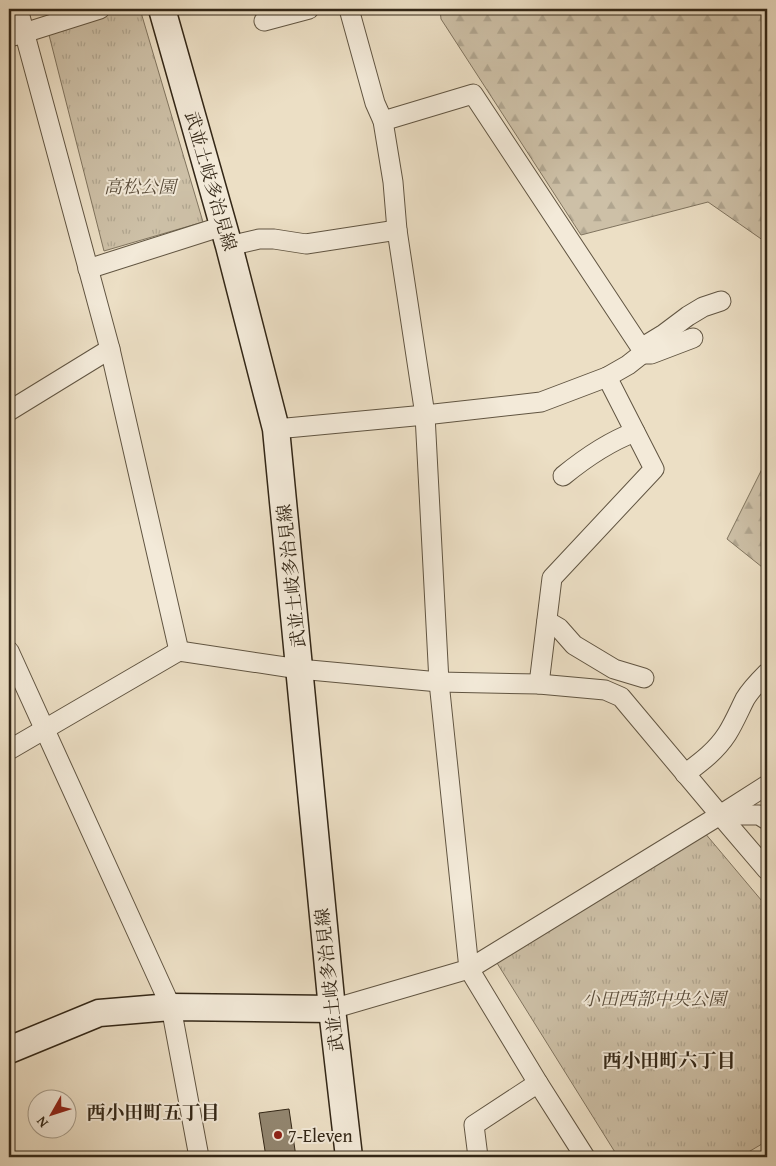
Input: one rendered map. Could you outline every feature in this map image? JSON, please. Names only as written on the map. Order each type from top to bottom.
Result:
[{"type":"main road","name":"武並土岐多治見線","points":[[162,9],[226,236],[276,429],[332,1009],[349,1157]]},
{"type":"main road","points":[[9,1050],[99,1013],[171,1007],[332,1009]]},
{"type":"street","points":[[18,9],[16,35],[88,269],[110,349],[178,651]]},
{"type":"street","points":[[16,35],[100,9]]},
{"type":"street","points":[[264,21],[309,9]]},
{"type":"street","points":[[349,9],[375,103],[383,121],[393,182],[397,230],[425,415],[439,682],[469,969],[538,1083],[586,1157]]},
{"type":"street","points":[[383,121],[473,94],[641,351],[651,354],[693,338]]},
{"type":"street","points":[[88,269],[226,236],[274,239],[306,244],[397,230]]},
{"type":"street","points":[[276,429],[541,402],[607,377],[628,365],[641,351],[688,316],[703,307],[721,301]]},
{"type":"street","points":[[9,411],[110,349]]},
{"type":"street","points":[[539,684],[552,578],[654,469],[607,377]]},
{"type":"street","points":[[563,476],[607,444],[635,432]]},
{"type":"street","points":[[547,621],[559,628],[574,645],[614,669],[644,678]]},
{"type":"street","points":[[9,651],[171,1007],[199,1157]]},
{"type":"street","points":[[9,750],[178,651],[299,669],[439,682],[539,684],[605,690],[621,697],[767,870]]},
{"type":"street","points":[[685,774],[711,754],[719,745],[727,734],[745,699],[753,687],[767,673]]},
{"type":"street","points":[[332,1009],[469,969],[767,785]]},
{"type":"street","points":[[720,815],[759,814],[767,820]]},
{"type":"street","points":[[478,1157],[474,1125],[538,1083]]},
{"type":"green space","name":"高松公園","points":[[125,9],[140,9],[203,222],[104,251],[47,27]]},
{"type":"green space","points":[[440,9],[767,9],[767,243],[708,202],[581,235],[441,19]]},
{"type":"green space","points":[[767,459],[767,571],[727,539]]},
{"type":"green space","name":"小田西部中央公園","points":[[704,832],[767,907],[767,1141],[740,1157],[618,1157],[497,963]]},
{"type":"building","name":"7-Eleven","points":[[289,1109],[296,1157],[266,1157],[259,1113]]},
{"type":"place","name":"7-Eleven","points":[[278,1135]]},
{"type":"district","name":"西小田町六丁目","points":[[669,1060]]},
{"type":"district","name":"西小田町五丁目","points":[[153,1112]]}]
